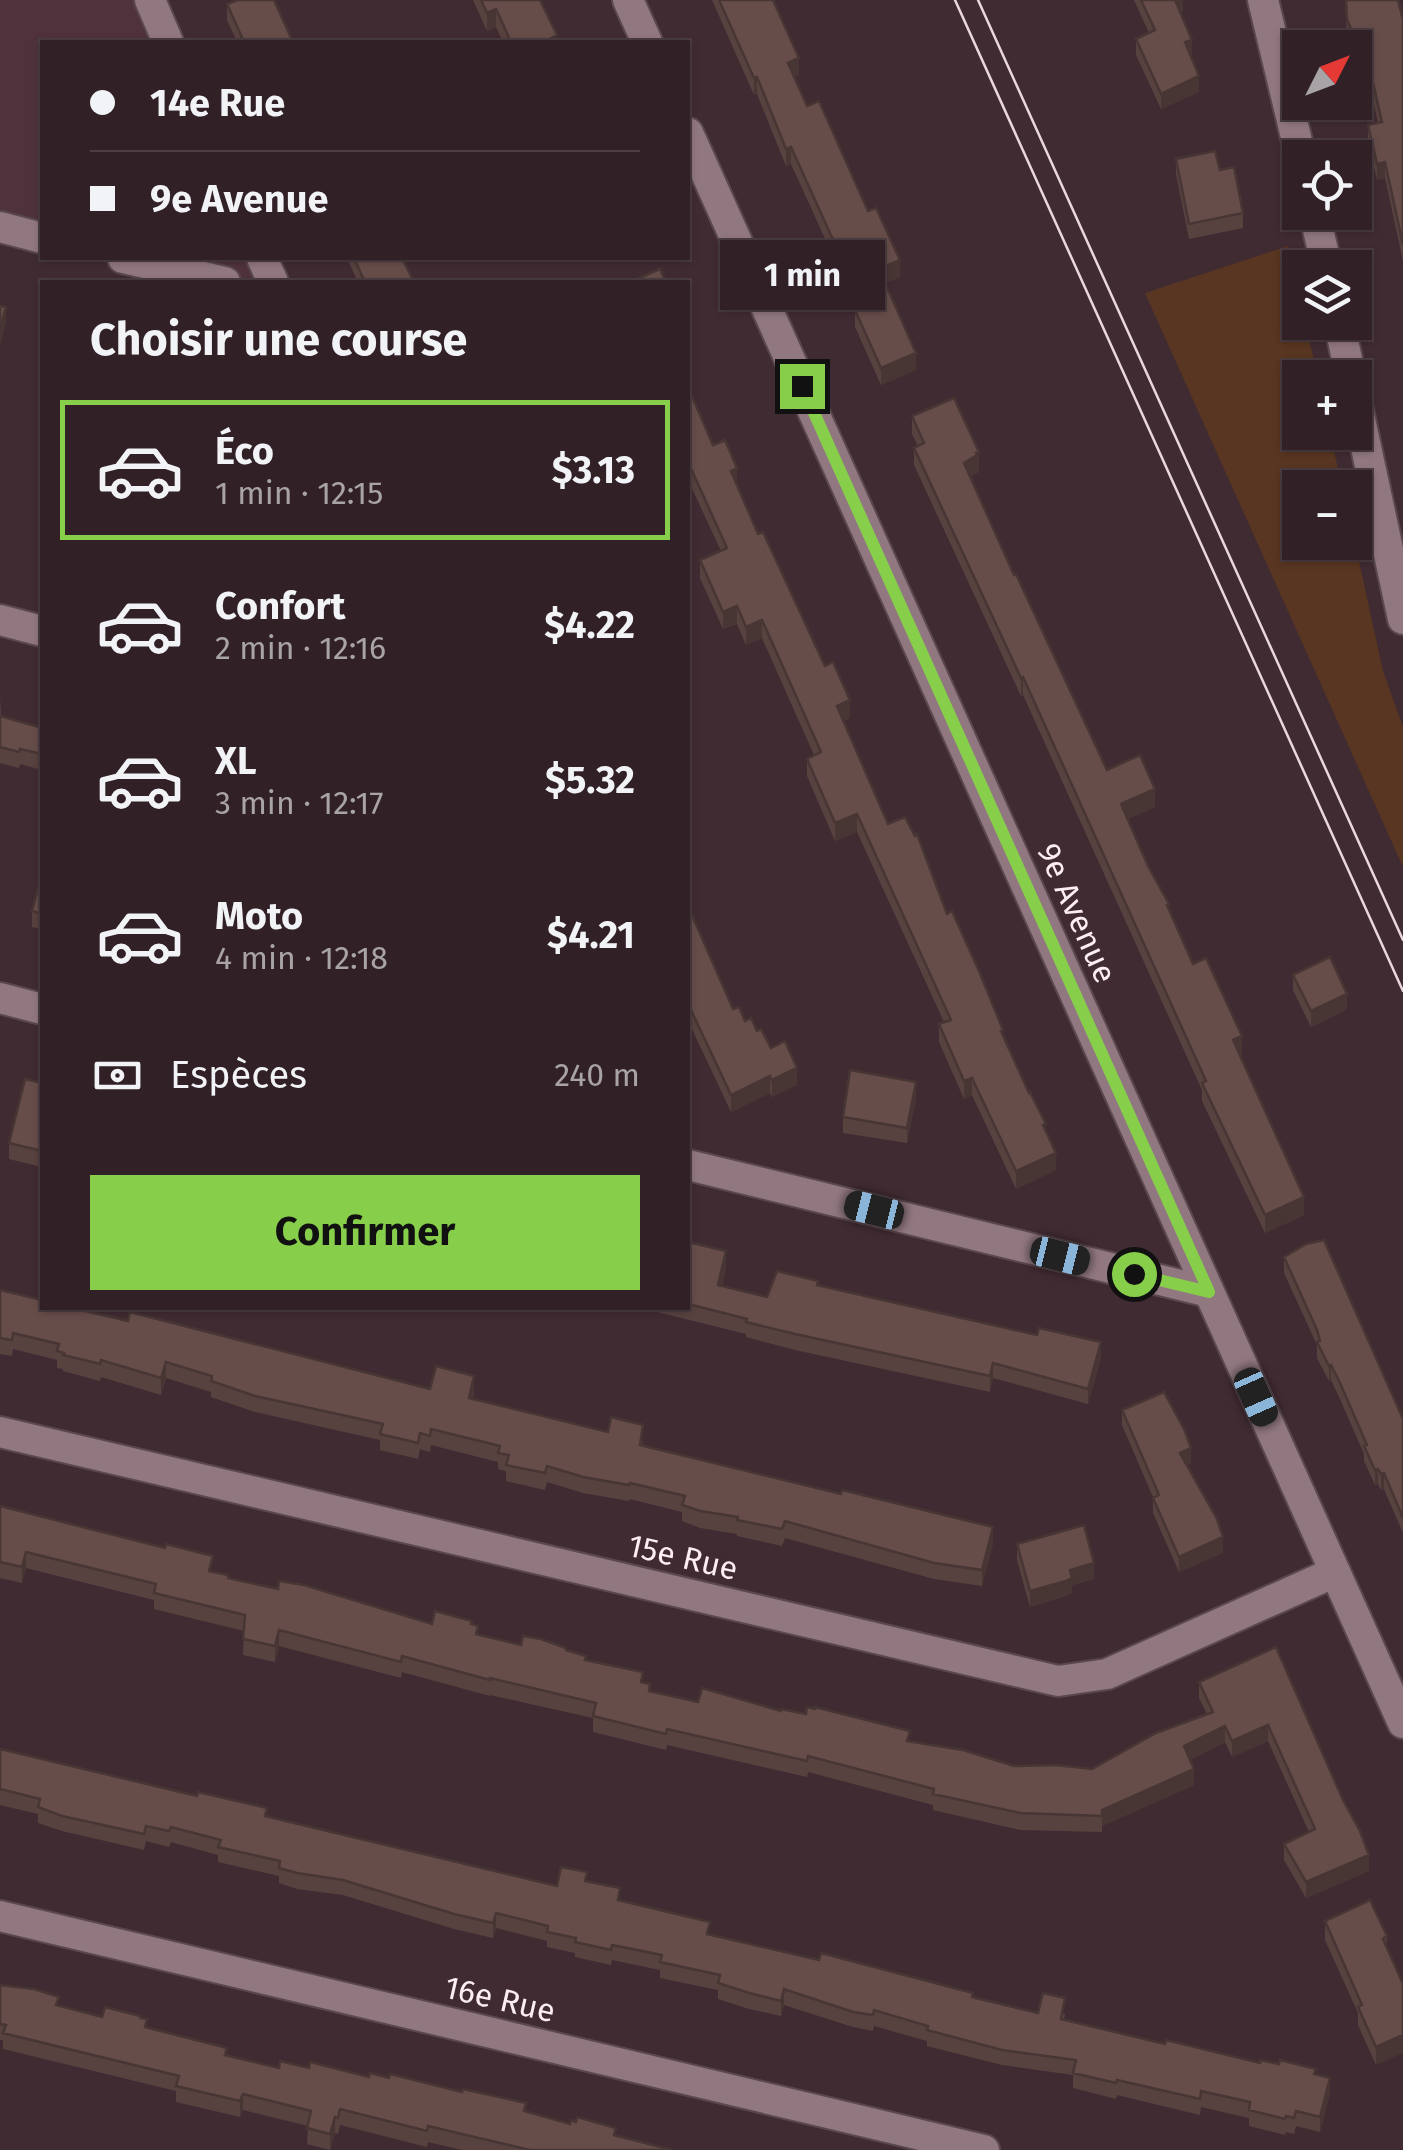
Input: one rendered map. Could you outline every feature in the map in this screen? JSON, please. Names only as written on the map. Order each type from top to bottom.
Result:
[{"type":"street","points":[[150,0],[167,40]]},
{"type":"street","points":[[628,0],[646,40]]},
{"type":"street","points":[[1263,0],[1297,140]]},
{"type":"street","name":"9e Avenue","points":[[690,137],[1403,1723]]},
{"type":"street","points":[[0,227],[40,237]]},
{"type":"street","points":[[132,260],[216,280]]},
{"type":"street","points":[[1367,450],[1403,619]]},
{"type":"street","points":[[0,620],[40,630]]},
{"type":"street","points":[[0,998],[40,1008]]},
{"type":"street","points":[[690,1165],[1209,1292]]},
{"type":"street","name":"15e Rue","points":[[0,1432],[1058,1681],[1107,1674],[1335,1572]]},
{"type":"street","name":"16e Rue","points":[[0,1916],[984,2150]]},
{"type":"shaded area","points":[[0,0],[150,0],[167,40],[40,40],[40,237],[0,227]]},
{"type":"shaded area","points":[[1288,246],[1289,250],[1282,250],[1282,340],[1309,340],[1314,360],[1282,360],[1282,450],[1334,450],[1338,470],[1282,470],[1282,560],[1359,560],[1383,671],[1403,727],[1403,867],[1145,293]]},
{"type":"shaded area","points":[[132,260],[263,260],[272,280],[216,280]]},
{"type":"building","points":[[238,0],[274,0],[292,40],[243,40],[227,4]]},
{"type":"building","points":[[481,0],[540,0],[557,35],[547,40],[510,40],[496,9],[487,13]]},
{"type":"building","points":[[719,0],[773,0],[799,58],[788,63],[807,106],[819,101],[868,211],[876,208],[900,260],[879,269],[916,353],[881,368],[855,310],[863,306]]},
{"type":"building","points":[[1141,0],[1175,0],[1192,40],[1185,42],[1199,76],[1161,94],[1136,39],[1155,30]]},
{"type":"building","points":[[1346,0],[1398,0],[1403,20],[1403,245],[1385,162],[1377,164],[1368,125],[1382,122],[1372,79],[1372,30],[1351,30]]},
{"type":"building","points":[[1215,151],[1220,170],[1234,167],[1243,213],[1189,224],[1176,159]]},
{"type":"building","points":[[355,260],[403,260],[413,280],[364,280]]},
{"type":"building","points":[[660,269],[665,280],[635,280]]},
{"type":"building","points":[[0,306],[6,307],[0,330]]},
{"type":"building","points":[[690,392],[713,445],[725,440],[737,468],[731,471],[758,534],[763,532],[825,666],[833,662],[850,700],[837,706],[888,824],[905,817],[917,834],[947,914],[952,911],[1056,1153],[1016,1171],[972,1078],[964,1081],[939,1024],[951,1020],[857,814],[835,823],[807,759],[821,752],[762,620],[746,627],[737,606],[723,612],[700,560],[727,548],[690,466]]},
{"type":"building","points":[[954,398],[979,452],[964,463],[1107,770],[1140,755],[1155,789],[1121,804],[1193,964],[1206,958],[1242,1036],[1233,1040],[1304,1197],[1265,1215],[1202,1083],[1206,1081],[1023,677],[914,448],[924,443],[912,416]]},
{"type":"building","points":[[0,716],[40,727],[40,754],[0,747]]},
{"type":"building","points":[[40,881],[40,913],[32,911]]},
{"type":"building","points":[[690,911],[733,1009],[739,1007],[745,1021],[751,1018],[771,1048],[785,1041],[797,1068],[731,1095],[690,1008]]},
{"type":"building","points":[[1330,957],[1347,994],[1311,1011],[1293,975]]},
{"type":"building","points":[[850,1070],[916,1082],[907,1128],[843,1117]]},
{"type":"building","points":[[25,1079],[40,1083],[40,1151],[9,1143]]},
{"type":"building","points":[[1324,1240],[1403,1419],[1403,1518],[1384,1473],[1375,1470],[1364,1446],[1367,1445],[1317,1342],[1317,1330],[1284,1257],[1306,1244]]},
{"type":"building","points":[[690,1242],[726,1251],[718,1285],[767,1297],[777,1271],[818,1281],[817,1285],[1037,1335],[1039,1328],[1101,1342],[1088,1389],[993,1363],[990,1376],[795,1334],[746,1322],[747,1319],[690,1305]]},
{"type":"building","points":[[0,1290],[40,1300],[40,1310],[81,1310],[128,1321],[130,1312],[430,1389],[436,1366],[474,1376],[469,1398],[608,1432],[611,1417],[643,1425],[640,1445],[993,1527],[982,1570],[934,1563],[785,1521],[782,1529],[700,1511],[682,1505],[685,1496],[630,1483],[583,1477],[547,1466],[545,1473],[506,1465],[509,1455],[498,1453],[500,1446],[431,1429],[430,1436],[420,1433],[418,1443],[380,1434],[383,1424],[255,1396],[211,1381],[212,1376],[166,1362],[161,1378],[101,1360],[100,1364],[63,1355],[57,1351],[59,1344],[13,1333],[12,1340],[0,1338]]},
{"type":"building","points":[[1164,1392],[1191,1448],[1180,1453],[1223,1537],[1179,1557],[1153,1498],[1159,1495],[1122,1410]]},
{"type":"building","points":[[0,1506],[165,1548],[166,1544],[213,1556],[209,1571],[228,1578],[278,1589],[279,1581],[304,1585],[432,1624],[435,1611],[472,1621],[478,1626],[476,1634],[521,1645],[523,1636],[541,1639],[586,1656],[585,1660],[643,1672],[641,1682],[650,1684],[649,1691],[698,1702],[702,1688],[781,1711],[806,1714],[807,1707],[815,1707],[910,1731],[907,1741],[963,1750],[1014,1766],[1092,1769],[1156,1733],[1213,1712],[1199,1682],[1276,1647],[1369,1855],[1306,1882],[1284,1844],[1315,1829],[1268,1725],[1232,1741],[1225,1726],[1184,1746],[1194,1769],[1102,1810],[1102,1816],[1020,1813],[933,1794],[934,1789],[808,1756],[807,1761],[593,1716],[596,1703],[402,1656],[401,1662],[279,1630],[275,1646],[243,1639],[245,1615],[154,1593],[156,1584],[26,1552],[22,1567],[0,1562]]},
{"type":"building","points":[[1084,1525],[1094,1563],[1070,1570],[1072,1578],[1066,1581],[1030,1591],[1017,1544]]},
{"type":"building","points":[[0,1749],[197,1796],[198,1792],[267,1808],[265,1816],[557,1886],[561,1867],[587,1872],[585,1881],[620,1888],[618,1900],[710,1922],[707,1934],[819,1960],[821,1953],[1038,2013],[1043,1993],[1065,1998],[1061,2019],[1260,2063],[1279,2064],[1280,2060],[1316,2069],[1314,2074],[1330,2078],[1320,2117],[1296,2111],[1294,2118],[1285,2119],[1249,2110],[1250,2102],[1201,2091],[1200,2099],[1073,2073],[1076,2060],[1002,2050],[927,2030],[928,2026],[874,2010],[873,2015],[853,2012],[784,1989],[781,2001],[749,1993],[718,1983],[720,1975],[660,1962],[662,1955],[575,1942],[576,1938],[547,1932],[548,1926],[496,1913],[493,1923],[454,1914],[343,1880],[279,1868],[280,1861],[218,1847],[221,1840],[171,1827],[169,1831],[146,1826],[144,1834],[62,1816],[38,1807],[40,1799],[0,1789]]},
{"type":"building","points":[[1370,1900],[1403,1984],[1403,2035],[1376,2047],[1325,1921]]},
{"type":"building","points":[[0,1985],[34,1989],[59,1997],[56,2005],[102,2017],[105,2007],[140,2016],[147,2019],[145,2027],[227,2048],[225,2055],[279,2068],[280,2061],[309,2068],[310,2062],[369,2077],[370,2073],[389,2078],[390,2074],[462,2092],[463,2089],[526,2103],[524,2111],[570,2124],[577,2117],[616,2128],[614,2135],[672,2150],[530,2150],[428,2126],[427,2131],[340,2109],[330,2134],[307,2128],[311,2111],[243,2094],[240,2101],[176,2086],[179,2076],[3,2033],[6,2025],[0,2024]]},
{"type":"tram line","points":[[955,0],[1403,991]]},
{"type":"tram line","points":[[978,0],[1403,940]]},
{"type":"route","points":[[802,386],[1209,1292],[1134,1274]]}]
